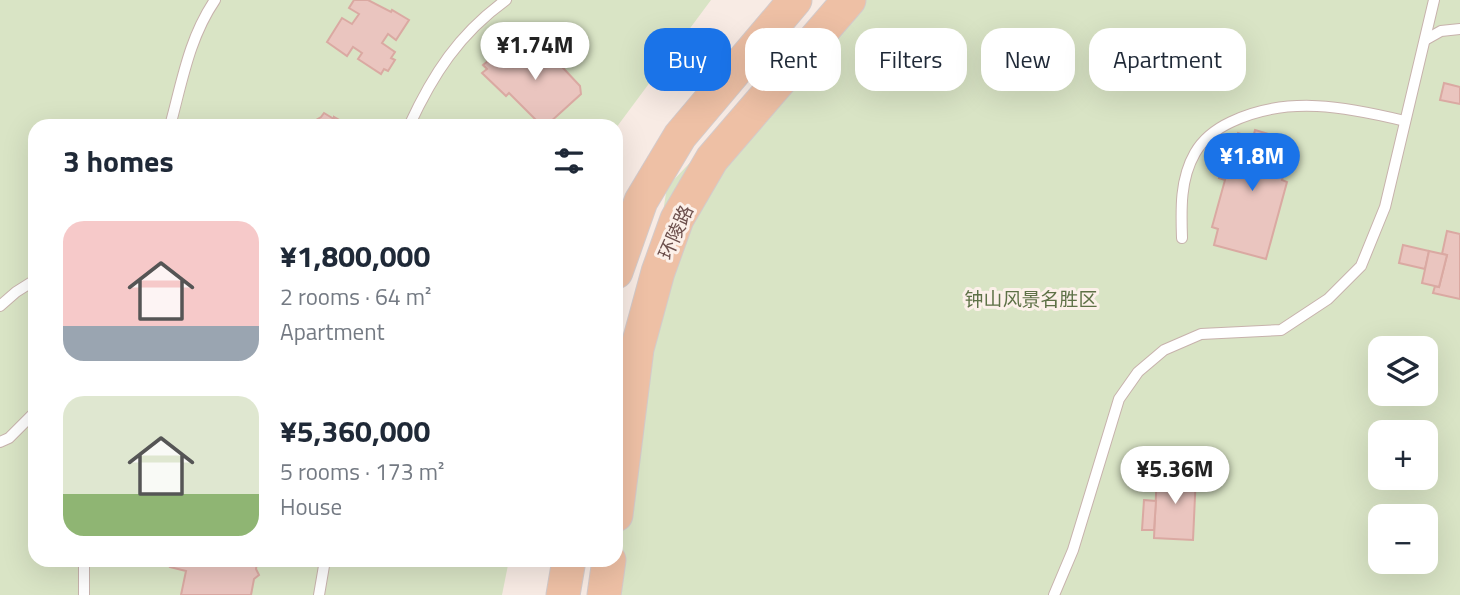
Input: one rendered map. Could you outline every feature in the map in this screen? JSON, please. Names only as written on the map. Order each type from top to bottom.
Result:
[{"type":"main road","points":[[623,251],[640,201],[680,135],[795,0]]},
{"type":"main road","name":"环陵路","points":[[623,460],[637,349],[658,272],[677,219],[712,159],[849,0]]},
{"type":"main road","points":[[563,595],[568,567]]},
{"type":"main road","points":[[604,595],[608,567]]},
{"type":"lane","points":[[172,119],[193,40],[200,21],[215,0]]},
{"type":"lane","points":[[412,119],[448,54],[491,11],[506,0]]},
{"type":"lane","points":[[1054,595],[1073,550],[1119,399],[1138,372],[1164,350],[1201,334],[1281,330],[1328,299],[1361,266],[1385,207],[1434,0]]},
{"type":"lane","points":[[1425,40],[1441,30],[1460,30]]},
{"type":"lane","points":[[1182,238],[1181,201],[1185,177],[1195,152],[1215,130],[1246,115],[1273,107],[1320,105],[1365,111],[1405,121]]},
{"type":"lane","points":[[0,306],[28,284]]},
{"type":"lane","points":[[0,442],[9,438],[28,419]]},
{"type":"lane","points":[[84,595],[85,567]]},
{"type":"lane","points":[[319,595],[324,567]]},
{"type":"green space","points":[[0,0],[711,0],[690,28],[644,28],[644,90],[623,119],[28,119],[28,567],[508,567],[502,595],[0,595]]},
{"type":"green space","name":"钟山风景名胜区","points":[[844,0],[1460,0],[1460,595],[602,595],[613,567],[623,567],[623,461],[667,187],[758,91],[841,91],[841,28],[817,28]]},
{"type":"building","points":[[354,0],[368,0],[409,20],[396,40],[388,34],[382,43],[395,52],[391,58],[395,60],[388,71],[384,69],[381,74],[358,59],[362,53],[353,47],[347,56],[327,42],[342,18],[352,24],[359,14],[349,8]]},
{"type":"building","points":[[534,37],[580,86],[581,94],[554,119],[535,119],[509,93],[506,96],[482,73],[487,69],[483,65],[495,55],[498,58],[501,55],[513,67],[521,58],[521,43],[531,41]]},
{"type":"building","points":[[1444,83],[1460,87],[1460,104],[1440,100]]},
{"type":"building","points":[[324,113],[334,119],[318,119]]},
{"type":"building","points":[[1255,130],[1293,141],[1282,180],[1287,182],[1266,259],[1214,245],[1218,229],[1212,227],[1225,180],[1219,178],[1227,149],[1233,150],[1238,133],[1253,138]]},
{"type":"building","points":[[1447,231],[1460,234],[1460,299],[1433,293],[1435,286],[1439,287],[1447,255],[1442,254]]},
{"type":"building","points":[[1403,245],[1429,251],[1425,269],[1399,263]]},
{"type":"building","points":[[1429,251],[1447,255],[1439,287],[1422,283]]},
{"type":"building","points":[[1157,473],[1196,475],[1193,540],[1154,538]]},
{"type":"building","points":[[1144,500],[1156,501],[1154,530],[1142,530]]},
{"type":"building","points":[[170,567],[256,567],[259,575],[254,579],[251,595],[181,595],[186,571]]}]
